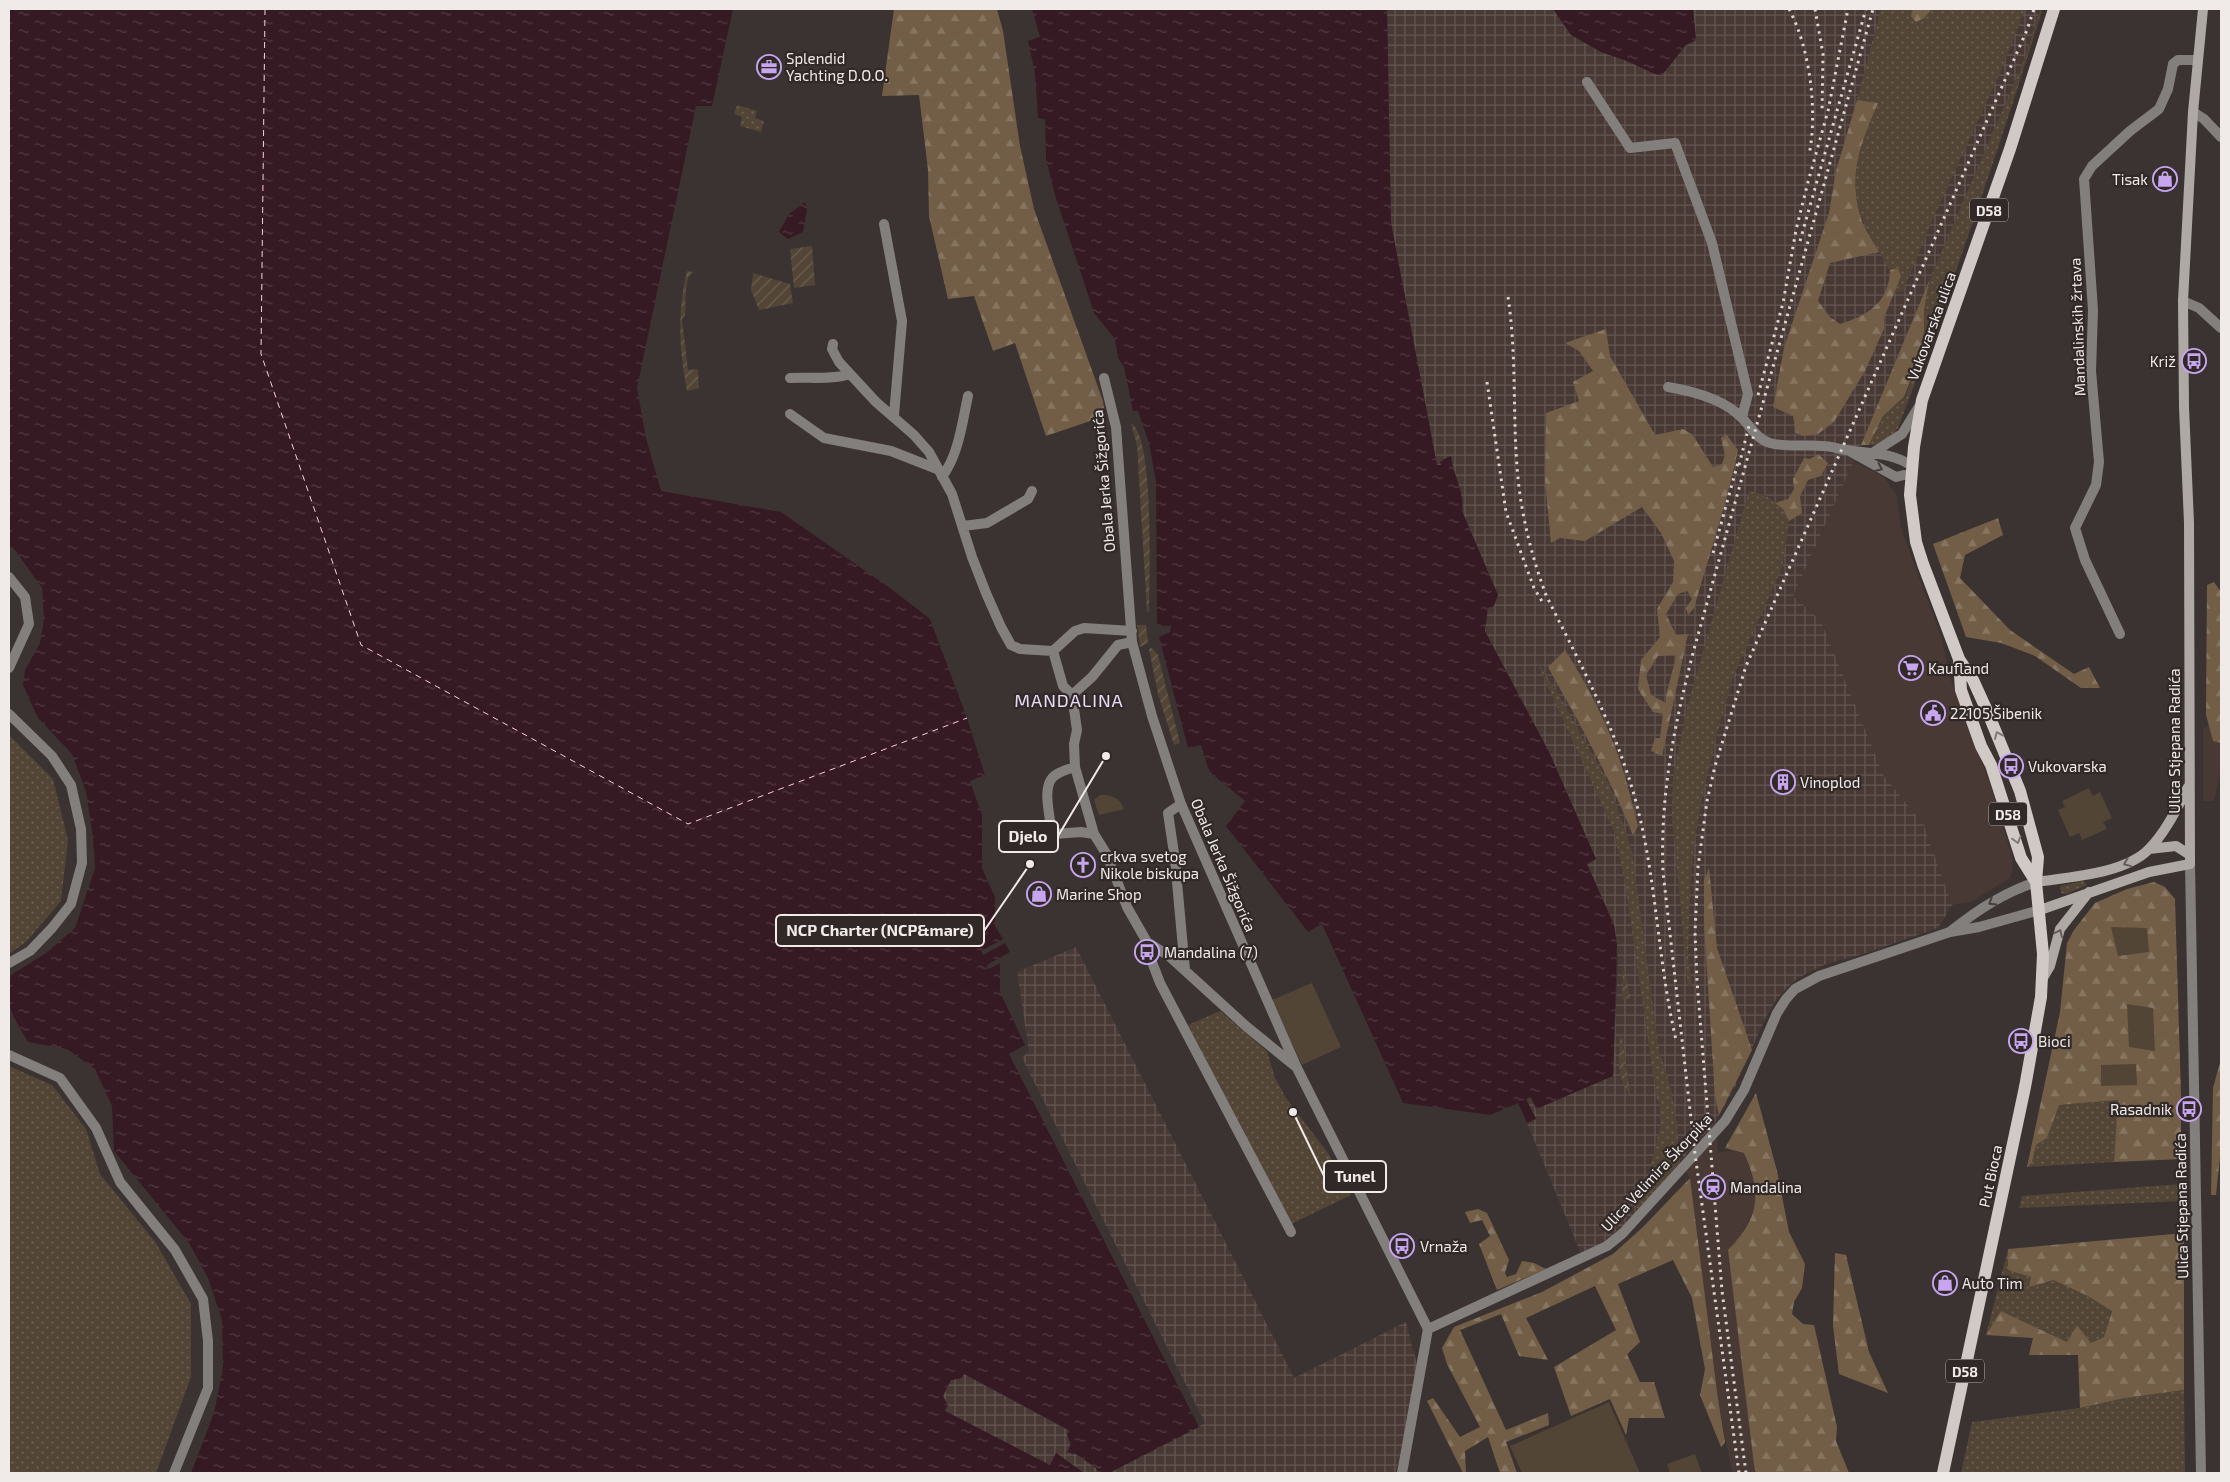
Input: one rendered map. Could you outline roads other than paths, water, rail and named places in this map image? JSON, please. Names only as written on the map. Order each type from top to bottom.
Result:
[{"type":"main road","name":"Vukovarska ulica","points":[[2036,882],[2038,857],[2020,791],[1973,680],[1959,659],[1916,542],[1910,495],[1922,400],[2000,177],[2054,9]]},
{"type":"main road","name":"Ulica Stjepana Radića","points":[[2190,860],[2189,523],[2184,407],[2183,301],[2193,112],[2203,9]]},
{"type":"main road","name":"Vukovarska ulica","points":[[1959,659],[1961,690],[1981,746],[1991,765],[2022,858],[2036,882]]},
{"type":"main road","points":[[2036,882],[2126,864],[2149,849],[2169,821],[2189,786]]},
{"type":"main road","points":[[2040,910],[2149,872],[2190,860],[2176,846],[2149,849]]},
{"type":"main road","name":"Put Bioca","points":[[1944,1473],[2025,1087],[2043,978],[2040,910],[2036,882]]},
{"type":"main road","points":[[2043,978],[2050,966],[2060,930],[2090,892]]},
{"type":"street","name":"Mandalinskih žrtava","points":[[2120,634],[2085,560],[2074,528],[2096,485],[2099,462],[2091,372],[2094,310],[2084,179],[2092,166],[2130,131],[2158,109],[2168,89],[2173,64],[2178,60],[2197,60]]},
{"type":"street","points":[[1587,82],[1630,148],[1675,143],[1714,253],[1748,394],[1742,417]]},
{"type":"street","points":[[2193,112],[2204,119],[2221,136]]},
{"type":"street","points":[[884,224],[902,321],[894,416]]},
{"type":"street","points":[[2183,301],[2199,308],[2221,328]]},
{"type":"street","points":[[833,344],[832,349],[850,374],[928,452],[952,494],[972,557],[986,593],[1011,644],[1020,649],[1053,651],[1075,631],[1084,628],[1132,631]]},
{"type":"street","points":[[790,378],[824,376],[838,378],[850,374]]},
{"type":"street","name":"Obala Jerka Šižgorića","points":[[1104,378],[1116,426],[1132,642],[1152,716],[1181,804],[1297,1068],[1428,1329]]},
{"type":"street","points":[[1668,387],[1694,392],[1720,404],[1742,417],[1749,428],[1767,442],[1783,447],[1824,446],[1848,451],[1874,452],[1893,456],[1912,470],[1896,477],[1848,451]]},
{"type":"street","points":[[940,473],[950,466],[960,434],[968,396]]},
{"type":"street","points":[[1874,452],[1902,434],[1922,400]]},
{"type":"street","points":[[790,414],[824,438],[891,451],[940,473]]},
{"type":"street","points":[[963,526],[987,523],[1028,499],[1032,491]]},
{"type":"street","points":[[9,577],[25,597],[29,624],[9,668]]},
{"type":"street","points":[[1072,695],[1092,677],[1118,645],[1132,642]]},
{"type":"street","points":[[1053,651],[1063,686],[1072,695],[1077,730],[1074,744],[1075,767],[1094,834],[1107,855],[1127,907],[1147,942],[1160,983],[1290,1232]]},
{"type":"street","points":[[9,714],[52,756],[71,785],[81,829],[82,863],[71,904],[30,951],[9,962]]},
{"type":"street","points":[[1075,767],[1054,775],[1049,782],[1051,829],[1054,834],[1081,832],[1094,834]]},
{"type":"street","points":[[1181,804],[1168,813],[1175,860],[1185,970]]},
{"type":"street","name":"Ulica Stjepana Radića","points":[[2190,860],[2201,1473]]},
{"type":"street","name":"Ulica Velimira Škorpika","points":[[1950,932],[1996,899],[2036,882]]},
{"type":"street","name":"Ulica Velimira Škorpika","points":[[1428,1329],[1607,1246],[1623,1233],[1725,1121],[1744,1090],[1777,1013],[1795,989],[1819,976],[1950,932],[1979,927],[2040,910]]},
{"type":"street","points":[[1147,942],[1169,956],[1247,1027],[1297,1068]]},
{"type":"street","points":[[9,1055],[60,1078],[96,1128],[120,1182],[175,1250],[203,1299],[208,1341],[208,1388],[174,1473]]},
{"type":"street","points":[[1402,1473],[1428,1329]]},
{"type":"water","points":[[9,9],[733,9],[712,106],[696,106],[637,388],[646,438],[661,491],[781,512],[890,588],[930,619],[967,718],[985,775],[970,781],[982,815],[982,868],[995,897],[995,926],[1003,939],[981,951],[983,955],[1005,943],[1010,952],[987,965],[989,969],[1000,963],[1000,992],[1025,1045],[1009,1054],[1199,1427],[1109,1473],[1097,1471],[1096,1468],[1076,1454],[1067,1452],[1071,1444],[1067,1434],[1069,1430],[964,1374],[962,1378],[951,1380],[943,1396],[948,1405],[945,1411],[1050,1465],[1056,1453],[1084,1473],[191,1473],[214,1413],[223,1368],[222,1320],[208,1278],[189,1243],[114,1151],[112,1106],[95,1069],[67,1049],[28,1042],[11,1011],[8,995],[11,975],[46,953],[75,928],[95,868],[93,837],[86,792],[72,754],[38,718],[23,685],[25,670],[40,643],[44,619],[42,588],[15,550],[9,546]]},
{"type":"water","points":[[1032,9],[1387,9],[1391,223],[1437,465],[1441,465],[1440,461],[1451,456],[1462,497],[1462,511],[1498,595],[1494,606],[1488,608],[1485,631],[1549,752],[1596,859],[1587,864],[1614,925],[1617,944],[1613,1076],[1536,1109],[1531,1097],[1526,1099],[1536,1119],[1527,1123],[1518,1103],[1490,1115],[1403,1103],[1322,924],[1308,932],[1226,826],[1245,801],[1212,774],[1208,768],[1201,745],[1188,748],[1159,637],[1170,632],[1171,626],[1157,626],[1156,482],[1149,443],[1138,411],[1133,411],[1124,367],[1118,358],[1115,339],[1094,313],[1055,195],[1046,159],[1045,119],[1038,118],[1035,73],[1028,41],[1040,37]]},
{"type":"water","points":[[1553,9],[1693,9],[1696,40],[1686,45],[1662,75],[1655,74],[1601,52],[1571,35]]},
{"type":"water","points":[[805,202],[807,210],[803,232],[788,239],[779,232],[789,214]]},
{"type":"railway","points":[[1789,9],[1802,42],[1810,80],[1813,120],[1809,155]]},
{"type":"railway","points":[[1815,9],[1823,54],[1822,113]]},
{"type":"railway","points":[[1758,395],[1783,303],[1796,230],[1828,111],[1848,9]]},
{"type":"railway","points":[[1800,241],[1866,9]]},
{"type":"railway","points":[[1739,1473],[1695,1154],[1663,872],[1666,788],[1674,735],[1693,653],[1873,9]]},
{"type":"railway","points":[[1746,1473],[1722,1291],[1697,981],[1695,933],[1698,867],[1707,801],[1715,766],[1746,666],[2027,30],[2034,9]]},
{"type":"railway","points":[[1508,297],[1513,346],[1517,470],[1527,533],[1546,595],[1600,704],[1623,760],[1632,789],[1646,846],[1670,1012],[1676,1040]]},
{"type":"railway","points":[[1487,382],[1506,512],[1534,588],[1543,603]]},
{"type":"railway","points":[[1739,465],[1750,422]]},
{"type":"railway","points":[[1713,553],[1739,459]]},
{"type":"place","name":"Splendid Yachting D.O.O.","points":[[769,67]]},
{"type":"place","name":"Tisak","points":[[2165,179]]},
{"type":"place","name":"Križ","points":[[2194,361]]},
{"type":"place","name":"Kaufland","points":[[1911,668]]},
{"type":"place","name":"22105 Šibenik","points":[[1933,713]]},
{"type":"place","name":"Djelo","points":[[1106,756]]},
{"type":"place","name":"Vukovarska","points":[[2011,766]]},
{"type":"place","name":"Vinoplod","points":[[1783,782]]},
{"type":"place","name":"NCP Charter (NCP&mare)","points":[[1030,864]]},
{"type":"place","name":"crkva svetog Nikole biskupa","points":[[1083,865]]},
{"type":"place","name":"Marine Shop","points":[[1039,894]]},
{"type":"place","name":"Mandalina (7)","points":[[1147,952]]},
{"type":"place","name":"Bioci","points":[[2021,1041]]},
{"type":"place","name":"Rasadnik","points":[[2189,1109]]},
{"type":"place","name":"Tunel","points":[[1293,1112]]},
{"type":"place","name":"Mandalina","points":[[1713,1187]]},
{"type":"place","name":"Vrnaža","points":[[1402,1246]]},
{"type":"place","name":"Auto Tim","points":[[1945,1283]]},
{"type":"district","name":"MANDALINA","points":[[1069,700]]}]
